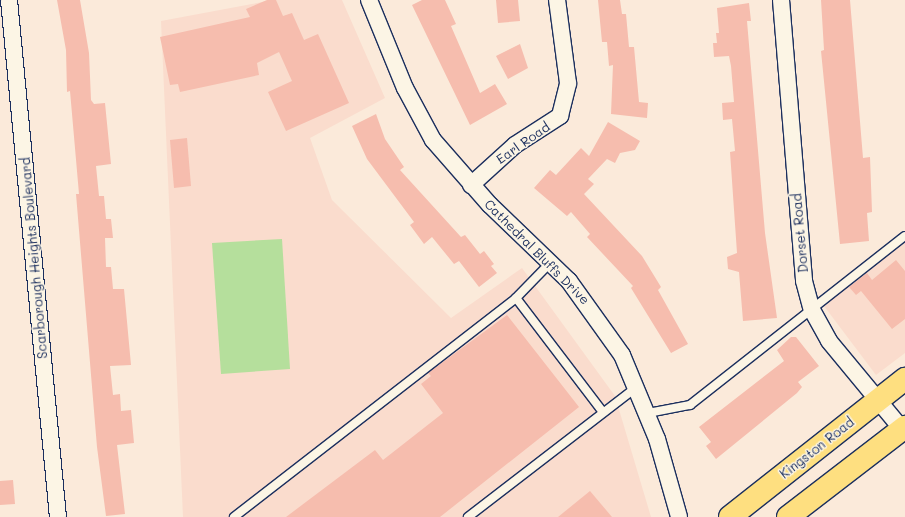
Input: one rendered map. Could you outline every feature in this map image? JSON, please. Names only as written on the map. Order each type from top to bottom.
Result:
[{"type":"main road","name":"Kingston Road","points":[[730,517],[905,379]]},
{"type":"main road","points":[[788,517],[904,430]]},
{"type":"street","name":"Scarborough Heights Boulevard","points":[[9,0],[58,517]]},
{"type":"street","name":"Cathedral Bluffs Drive","points":[[369,0],[421,121],[442,153],[471,185],[588,303],[638,386],[648,413],[679,517]]},
{"type":"street","name":"Earl Road","points":[[471,185],[515,145],[560,116],[568,83],[557,0]]},
{"type":"street","name":"Dorset Road","points":[[781,0],[804,281],[812,310],[829,341],[904,430]]},
{"type":"lane","points":[[648,413],[690,405],[905,236]]},
{"type":"lane","points":[[234,517],[516,298],[550,263]]},
{"type":"lane","points":[[516,298],[603,412]]},
{"type":"lane","points":[[468,517],[638,386]]},
{"type":"shaded area","points":[[273,0],[342,0],[385,98],[310,138],[332,200],[451,318],[522,268],[615,396],[651,517],[183,517],[161,21]]},
{"type":"shaded area","points":[[905,236],[905,353],[876,375],[821,302]]},
{"type":"green space","points":[[282,239],[290,369],[221,374],[212,243]]},
{"type":"building","points":[[57,0],[80,0],[89,53],[91,100],[94,104],[105,103],[111,164],[96,166],[99,196],[104,196],[106,219],[111,219],[113,238],[105,238],[106,267],[111,267],[113,289],[124,289],[131,365],[110,366],[113,395],[120,394],[121,411],[131,410],[134,443],[117,445],[125,514],[106,516],[97,447],[76,194],[79,194],[70,91],[67,92],[66,50]]},
{"type":"building","points":[[267,0],[276,0],[283,16],[292,13],[304,40],[318,34],[349,103],[286,131],[268,92],[292,81],[279,52],[257,63],[259,75],[180,92],[178,84],[170,85],[160,37],[250,17],[246,9]]},
{"type":"building","points":[[422,0],[445,0],[456,24],[451,26],[480,93],[495,84],[507,104],[470,125],[412,5]]},
{"type":"building","points":[[496,0],[518,0],[520,21],[498,23]]},
{"type":"building","points":[[598,0],[620,0],[622,14],[626,14],[629,47],[634,47],[639,102],[648,103],[647,118],[611,114],[613,65],[609,66],[607,42],[602,42]]},
{"type":"building","points":[[821,0],[850,0],[863,158],[870,157],[872,212],[867,213],[869,241],[840,244],[821,51],[824,50]]},
{"type":"building","points":[[749,3],[751,21],[747,21],[765,233],[777,318],[743,321],[739,272],[728,269],[727,257],[737,253],[730,152],[735,151],[732,119],[723,120],[722,103],[734,102],[731,66],[729,56],[714,57],[713,43],[717,43],[716,33],[719,33],[717,8]]},
{"type":"building","points":[[520,44],[528,68],[508,79],[496,56]]},
{"type":"building","points":[[376,114],[385,139],[404,167],[400,170],[461,237],[465,235],[480,254],[484,251],[494,264],[491,266],[497,273],[479,287],[459,261],[454,264],[432,237],[424,244],[410,225],[414,222],[367,159],[352,126]]},
{"type":"building","points":[[608,122],[640,141],[635,150],[620,153],[615,163],[607,159],[588,179],[594,184],[584,194],[642,256],[661,287],[658,290],[688,344],[671,353],[631,288],[633,286],[587,237],[590,234],[571,212],[567,216],[534,188],[550,170],[556,175],[581,148],[589,156]]},
{"type":"building","points":[[187,138],[191,186],[174,188],[170,140]]},
{"type":"building","points":[[896,260],[905,271],[905,319],[892,329],[861,291],[856,295],[849,287],[867,273],[872,280]]},
{"type":"building","points":[[507,315],[579,407],[440,517],[286,517],[375,450],[383,460],[443,413],[421,384],[431,376],[428,373]]},
{"type":"building","points":[[791,337],[796,337],[819,366],[798,382],[802,387],[797,393],[716,459],[706,446],[711,442],[699,427],[784,361],[777,350]]},
{"type":"building","points":[[13,480],[15,504],[0,505],[0,481]]},
{"type":"building","points":[[590,491],[612,517],[558,517]]}]
